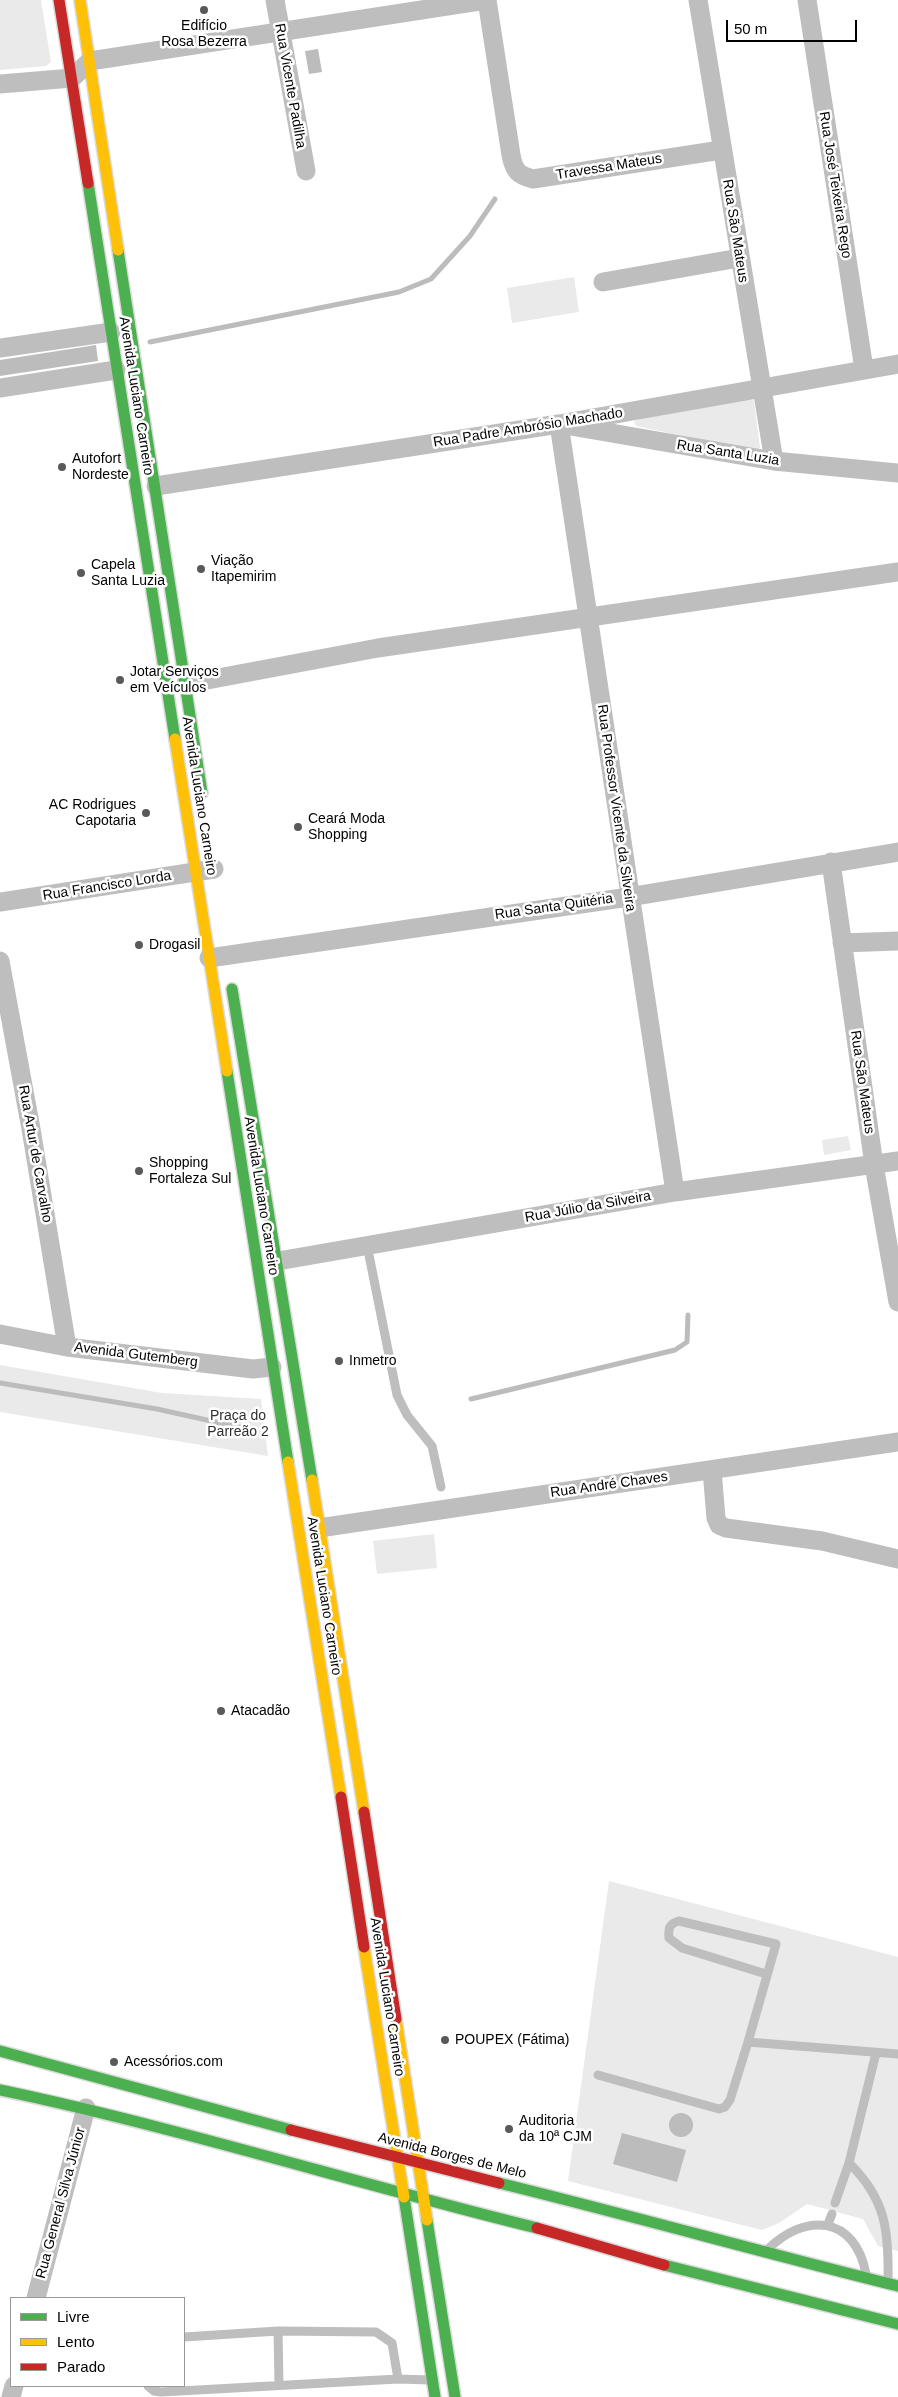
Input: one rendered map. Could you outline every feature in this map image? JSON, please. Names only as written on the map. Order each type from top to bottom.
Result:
[{"type":"main road","name":"Avenida Luciano Carneiro","points":[[59,0],[116,366],[209,868],[278,1261],[455,2397]]},
{"type":"main road","name":"Avenida Luciano Carneiro","points":[[80,0],[205,808]]},
{"type":"main road","name":"Avenida Luciano Carneiro","points":[[224,962],[272,1366],[435,2397]]},
{"type":"main road","name":"Avenida Borges de Melo","points":[[0,2051],[397,2158],[647,2219],[764,2253],[893,2285]]},
{"type":"main road","points":[[0,2090],[86,2108],[424,2200],[538,2228],[671,2266],[898,2324]]},
{"type":"main road","points":[[716,2240],[724,2252]]},
{"type":"main road","points":[[671,2266],[719,2268]]},
{"type":"main road","points":[[800,2273],[834,2270]]},
{"type":"main road","points":[[782,2295],[785,2281]]},
{"type":"street","name":"Rua Vicente Padilha","points":[[275,0],[306,171]]},
{"type":"street","points":[[0,84],[72,78],[90,62],[280,30],[486,0]]},
{"type":"street","name":"Travessa Mateus","points":[[486,0],[511,155],[514,169],[521,176],[533,179],[722,150]]},
{"type":"street","name":"Rua São Mateus","points":[[698,0],[739,258],[774,461]]},
{"type":"street","name":"Rua José Teixeira Rego","points":[[807,0],[864,370]]},
{"type":"street","points":[[603,282],[739,258]]},
{"type":"street","points":[[0,348],[111,337]]},
{"type":"street","name":"Rua Padre Ambrósio Machado","points":[[156,486],[559,424],[898,364]]},
{"type":"street","points":[[0,388],[116,366]]},
{"type":"street","name":"Rua Santa Luzia","points":[[559,424],[774,461],[898,473]]},
{"type":"street","name":"Rua Professor Vicente da Silveira","points":[[559,424],[675,1192]]},
{"type":"street","points":[[186,684],[378,648],[898,572]]},
{"type":"street","name":"Rua Santa Quitéria","points":[[224,962],[898,852]]},
{"type":"street","name":"Rua São Mateus","points":[[831,862],[874,1165],[898,1302]]},
{"type":"street","name":"Rua Francisco Lorda","points":[[0,902],[209,868]]},
{"type":"street","points":[[842,943],[898,941]]},
{"type":"street","name":"Rua Artur de Carvalho","points":[[0,961],[31,1129],[67,1347]]},
{"type":"street","name":"Rua Júlio da Silveira","points":[[278,1261],[675,1192],[898,1161]]},
{"type":"street","name":"Avenida Gutemberg","points":[[0,1334],[67,1347],[253,1369],[272,1366]]},
{"type":"street","name":"Rua André Chaves","points":[[319,1528],[898,1442]]},
{"type":"street","points":[[712,1470],[716,1518],[719,1525],[726,1528],[822,1541],[898,1559]]},
{"type":"street","name":"Rua General Silva Júnior","points":[[36,2297],[86,2108]]},
{"type":"lane","points":[[367,1246],[397,1395],[407,1415],[432,1446],[441,1488]]},
{"type":"lane","points":[[598,2075],[719,2109],[725,2107],[730,2100],[776,1944],[679,1921],[672,1923],[668,1929],[669,1938],[682,1948],[766,1974]]},
{"type":"lane","points":[[748,2042],[898,2054]]},
{"type":"lane","points":[[834,2203],[849,2163],[876,2053]]},
{"type":"lane","points":[[849,2163],[867,2181],[878,2200],[887,2237],[893,2285]]},
{"type":"lane","points":[[828,2224],[832,2214]]},
{"type":"lane","points":[[764,2253],[779,2238],[795,2229],[814,2224],[828,2224],[842,2232],[857,2248],[861,2254],[867,2279]]},
{"type":"lane","points":[[185,2336],[278,2331],[376,2332],[392,2344],[398,2380]]},
{"type":"lane","points":[[278,2331],[279,2385]]},
{"type":"lane","points":[[149,2387],[154,2391],[161,2392],[279,2385],[432,2380]]},
{"type":"green space","points":[[0,0],[41,0],[51,62],[46,66],[0,70]]},
{"type":"green space","points":[[574,277],[579,312],[512,323],[507,288]]},
{"type":"green space","points":[[748,398],[754,401],[760,448],[755,451],[636,426],[634,422],[636,420]]},
{"type":"green space","points":[[848,1136],[851,1150],[824,1155],[822,1140]]},
{"type":"green space","name":"Praça do Parreão 2","points":[[0,1365],[162,1393],[261,1399],[268,1456],[0,1412]]},
{"type":"green space","points":[[434,1534],[437,1568],[377,1574],[373,1541]]},
{"type":"green space","points":[[609,1881],[898,1957],[898,2251],[878,2246],[863,2219],[807,2204],[779,2223],[762,2230],[568,2181]]},
{"type":"shaded area","points":[[318,49],[322,72],[309,74],[305,51]]},
{"type":"shaded area","points":[[96,345],[98,361],[0,376],[0,360]]},
{"type":"shaded area","points":[[681,2113],[689,2117],[693,2125],[689,2133],[681,2137],[673,2133],[669,2125],[673,2117]]},
{"type":"shaded area","points":[[622,2133],[686,2150],[677,2182],[613,2164]]},
{"type":"waterway","points":[[150,342],[399,292],[431,279],[470,236],[495,199]]},
{"type":"waterway","points":[[471,1399],[675,1350],[687,1342],[688,1315]]},
{"type":"waterway","points":[[0,1383],[157,1409],[252,1430]]},
{"type":"traffic: fast","points":[[88,183],[175,739]]},
{"type":"traffic: fast","points":[[118,250],[202,793]]},
{"type":"traffic: fast","points":[[232,989],[312,1480]]},
{"type":"traffic: fast","points":[[227,1071],[288,1462]]},
{"type":"traffic: fast","points":[[0,2051],[291,2130]]},
{"type":"traffic: fast","points":[[0,2090],[135,2121],[537,2228]]},
{"type":"traffic: fast","points":[[499,2183],[898,2286]]},
{"type":"traffic: fast","points":[[404,2197],[435,2397]]},
{"type":"traffic: fast","points":[[427,2220],[455,2397]]},
{"type":"traffic: fast","points":[[664,2265],[898,2324]]},
{"type":"traffic: slow","points":[[80,0],[118,250]]},
{"type":"traffic: slow","points":[[175,739],[227,1071]]},
{"type":"traffic: slow","points":[[288,1462],[341,1797]]},
{"type":"traffic: slow","points":[[312,1480],[364,1812]]},
{"type":"traffic: slow","points":[[364,1947],[404,2197]]},
{"type":"traffic: slow","points":[[396,2019],[427,2220]]},
{"type":"traffic: jam","points":[[59,0],[88,183]]},
{"type":"traffic: jam","points":[[341,1797],[364,1947]]},
{"type":"traffic: jam","points":[[364,1812],[396,2019]]},
{"type":"traffic: jam","points":[[291,2130],[499,2183]]},
{"type":"traffic: jam","points":[[537,2228],[664,2265]]},
{"type":"place","name":"Edifício Rosa Bezerra","points":[[204,10]]},
{"type":"place","name":"Autofort Nordeste","points":[[62,467]]},
{"type":"place","name":"Viação Itapemirim","points":[[201,569]]},
{"type":"place","name":"Capela Santa Luzia","points":[[81,573]]},
{"type":"place","name":"Jotar Serviços em Veículos","points":[[120,680]]},
{"type":"place","name":"AC Rodrigues Capotaria","points":[[146,813]]},
{"type":"place","name":"Ceará Moda Shopping","points":[[298,827]]},
{"type":"place","name":"Drogasil","points":[[139,945]]},
{"type":"place","name":"Shopping Fortaleza Sul","points":[[139,1171]]},
{"type":"place","name":"Inmetro","points":[[339,1361]]},
{"type":"place","name":"Atacadão","points":[[221,1711]]},
{"type":"place","name":"POUPEX (Fátima)","points":[[445,2040]]},
{"type":"place","name":"Acessórios.com","points":[[114,2062]]},
{"type":"place","name":"Auditoria da 10ª CJM","points":[[509,2129]]}]
